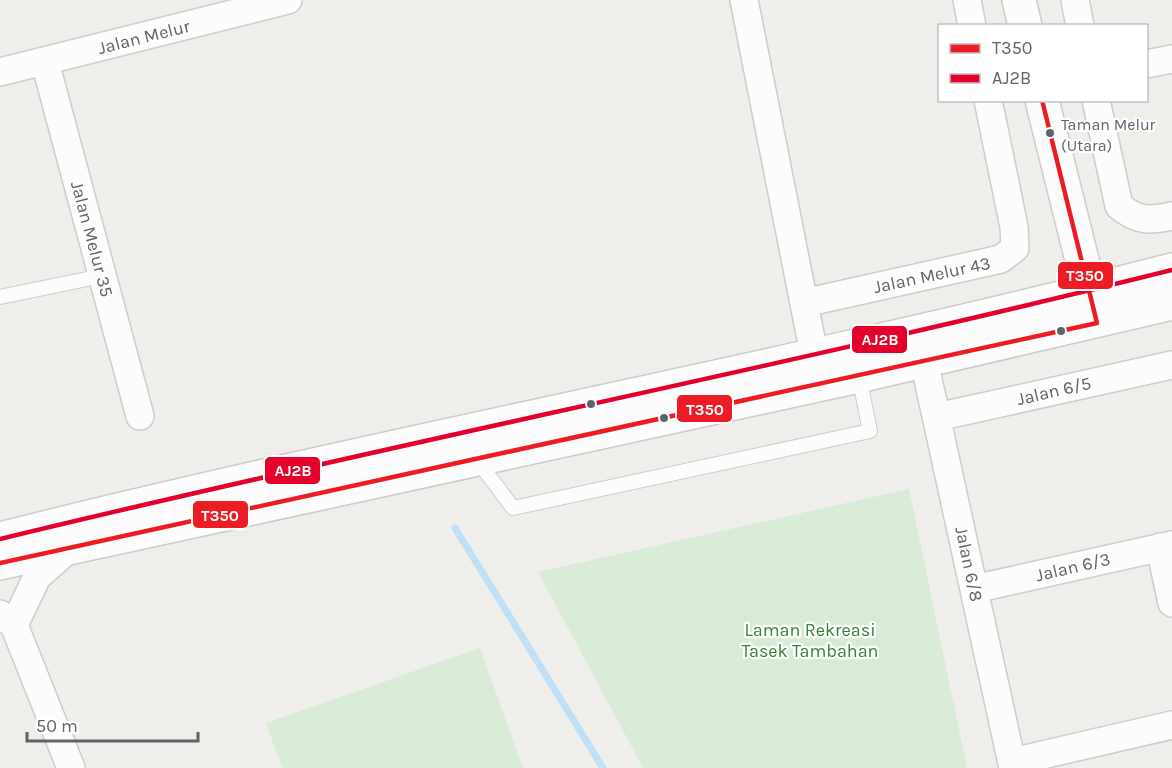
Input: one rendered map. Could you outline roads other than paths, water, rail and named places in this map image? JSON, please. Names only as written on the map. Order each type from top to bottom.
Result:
[{"type":"street","points":[[744,0],[814,354]]},
{"type":"street","points":[[967,0],[972,24]]},
{"type":"street","points":[[1019,0],[1025,24]]},
{"type":"street","points":[[1075,0],[1080,24]]},
{"type":"street","name":"Jalan Melur","points":[[0,72],[282,1]]},
{"type":"street","points":[[1148,64],[1172,59]]},
{"type":"street","name":"Jalan Melur 35","points":[[45,62],[140,416]]},
{"type":"street","name":"Jalan Melur 43","points":[[804,303],[1001,260],[1015,248],[1014,227],[988,102]]},
{"type":"street","points":[[1043,102],[1097,323]]},
{"type":"street","points":[[1096,102],[1119,206],[1132,217],[1157,219],[1172,216]]},
{"type":"street","points":[[0,563],[71,547],[473,444],[814,354],[1172,270]]},
{"type":"street","points":[[0,539],[473,444],[859,376],[1097,323],[1172,303]]},
{"type":"street","name":"Jalan 6/8","points":[[924,361],[1013,765]]},
{"type":"street","name":"Jalan 6/5","points":[[937,417],[1172,365]]},
{"type":"street","points":[[1166,546],[1172,603]]},
{"type":"street","name":"Jalan 6/3","points":[[974,589],[1166,546]]},
{"type":"street","points":[[71,547],[37,577],[7,620],[71,768]]},
{"type":"street","points":[[1013,765],[1172,725]]},
{"type":"lane","points":[[0,297],[102,276]]},
{"type":"lane","points":[[473,444],[513,508],[870,431],[859,376]]},
{"type":"waterway","points":[[455,528],[603,768]]},
{"type":"place","name":"Taman Melur (Utara)","points":[[1050,133]]},
{"type":"park label","name":"Laman Rekreasi Tasek Tambahan","points":[[810,640]]}]
